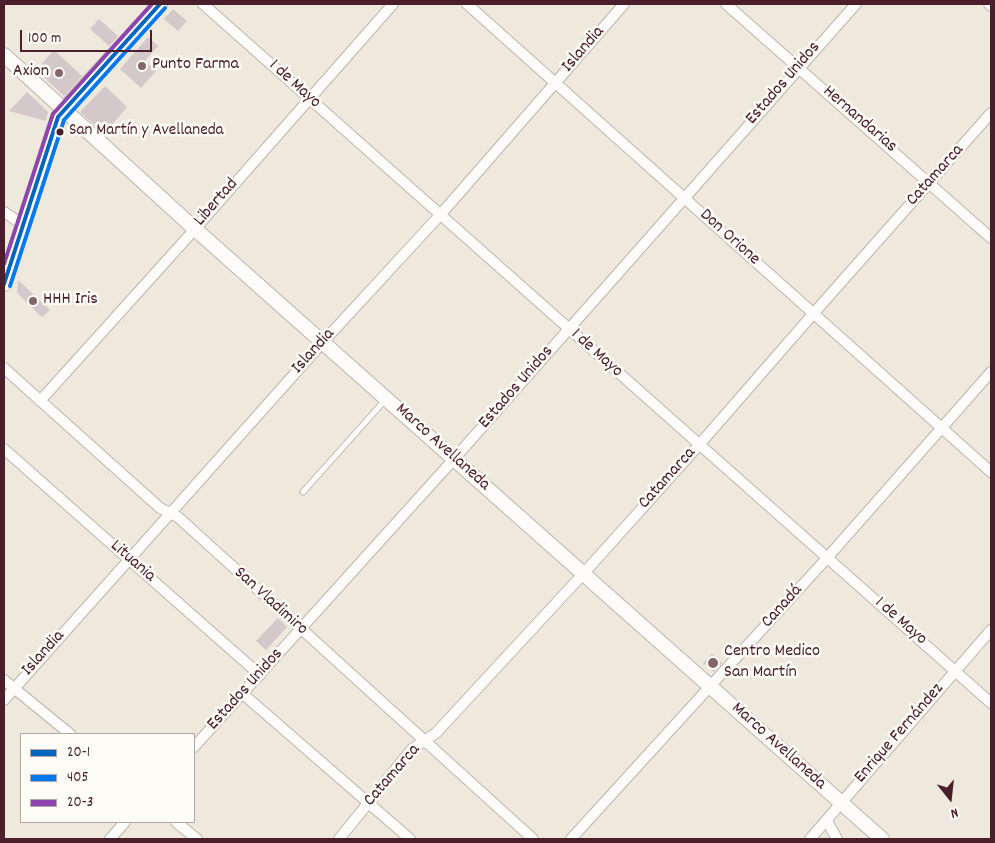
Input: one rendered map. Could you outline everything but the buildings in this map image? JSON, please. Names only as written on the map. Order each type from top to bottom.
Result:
[{"type":"street","points":[[4,284],[54,128],[64,109],[160,4]]},
{"type":"street","name":"1 de Mayo","points":[[203,4],[991,703]]},
{"type":"street","name":"Libertad","points":[[40,401],[393,4]]},
{"type":"street","name":"Don Orione","points":[[467,4],[991,472]]},
{"type":"street","name":"Islandia","points":[[4,700],[169,513],[441,214],[624,4]]},
{"type":"street","name":"Hernandarias","points":[[726,4],[991,238]]},
{"type":"street","name":"Estados Unidos","points":[[195,746],[454,459],[856,4]]},
{"type":"street","name":"Marco Avellaneda","points":[[4,55],[195,228],[882,839]]},
{"type":"street","name":"Catamarca","points":[[339,839],[412,749],[436,733],[584,573],[991,113]]},
{"type":"street","points":[[4,212],[22,224]]},
{"type":"street","name":"San Vladimiro","points":[[4,368],[160,508],[178,517],[300,630],[533,839]]},
{"type":"street","name":"Canadá","points":[[571,839],[827,558],[991,372]]},
{"type":"street","name":"Lituania","points":[[4,449],[260,675]]},
{"type":"street","name":"Enrique Fernández","points":[[810,839],[991,630]]},
{"type":"street","points":[[4,680],[69,733]]},
{"type":"street","points":[[243,694],[410,839]]},
{"type":"street","points":[[827,821],[837,839]]},
{"type":"street","points":[[110,839],[124,823]]},
{"type":"street","points":[[177,823],[197,839]]},
{"type":"lane","points":[[303,492],[387,399]]},
{"type":"transit line","name":"20-3","points":[[4,264],[53,114],[152,4]]},
{"type":"transit line","name":"20-1","points":[[4,284],[58,117],[160,4]]},
{"type":"transit line","name":"405","points":[[10,286],[64,120],[165,8]]},
{"type":"place","name":"Punto Farma","points":[[142,66]]},
{"type":"place","name":"Axion","points":[[59,73]]},
{"type":"place","name":"San Martín y Avellaneda","points":[[60,132]]},
{"type":"place","name":"HHH Iris","points":[[33,301]]},
{"type":"place","name":"Centro Medico San Martín","points":[[713,663]]}]
